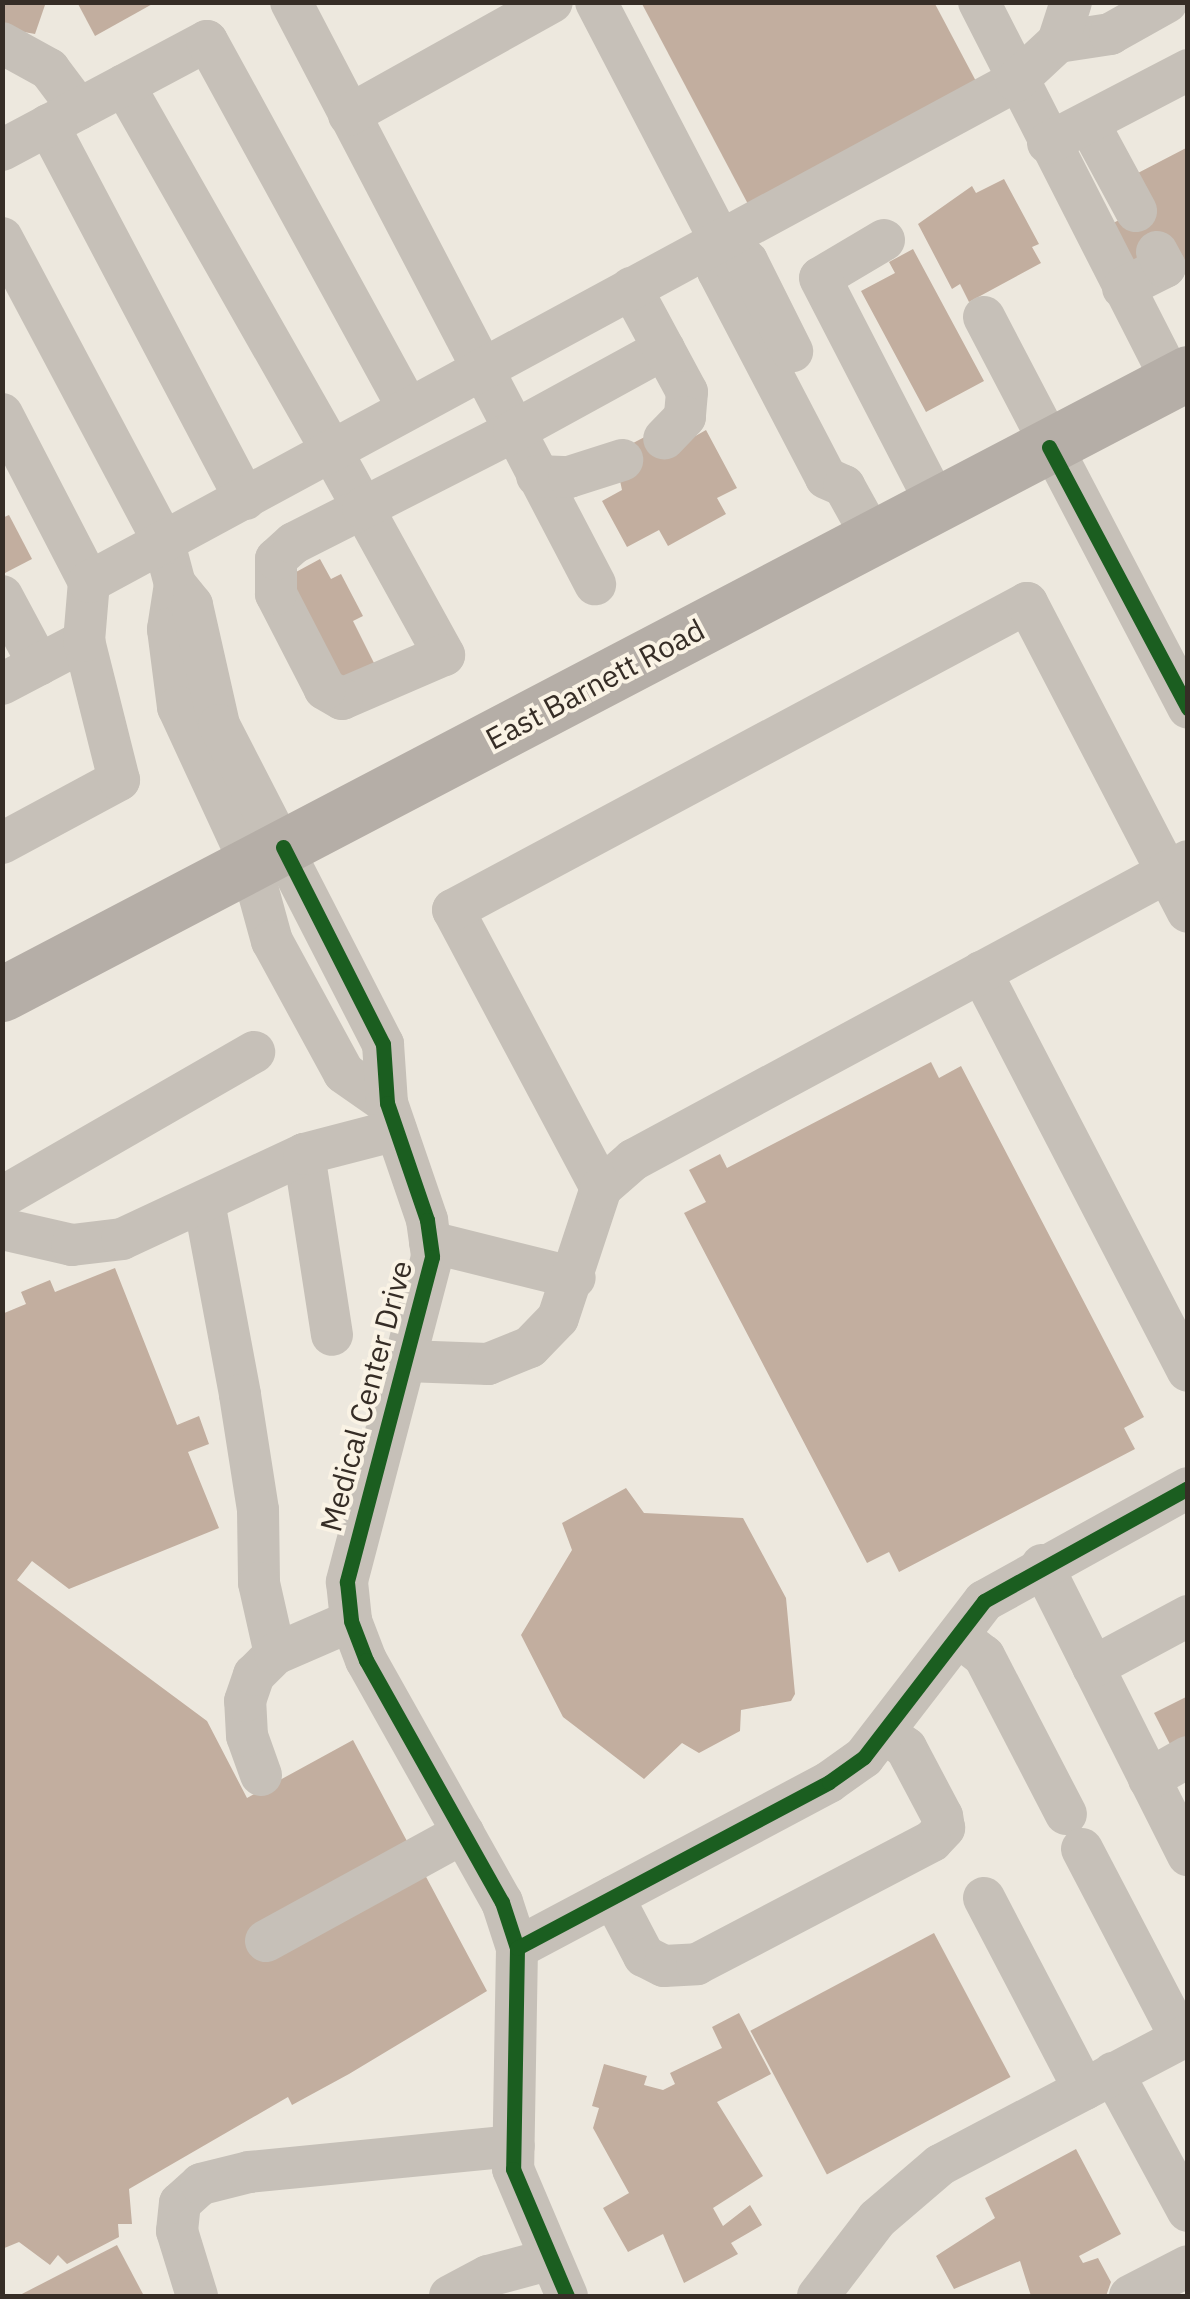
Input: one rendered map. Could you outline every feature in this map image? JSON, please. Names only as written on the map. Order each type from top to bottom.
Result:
[{"type":"main road","name":"East Barnett Road","points":[[2,994],[1180,377]]},
{"type":"street","points":[[291,2],[595,584]]},
{"type":"street","points":[[348,115],[552,2]]},
{"type":"street","points":[[596,2],[725,250],[718,271],[826,478],[844,486],[873,538]]},
{"type":"street","points":[[979,2],[1123,288],[1180,377]]},
{"type":"street","points":[[89,582],[631,288],[725,250],[1016,81],[1064,22],[1110,34],[1167,2]]},
{"type":"street","points":[[2,150],[206,41],[407,407]]},
{"type":"street","points":[[2,43],[49,69],[64,117],[245,498]]},
{"type":"street","points":[[1048,144],[1188,70]]},
{"type":"street","points":[[124,85],[331,450],[363,508],[444,655],[342,700],[325,688],[276,594],[276,559],[363,508],[664,349]]},
{"type":"street","points":[[1089,124],[1136,211]]},
{"type":"street","points":[[884,240],[820,278],[937,505]]},
{"type":"street","points":[[1123,288],[1166,267],[1158,252]]},
{"type":"street","name":"Medical Center Drive","points":[[8,262],[164,543],[175,584],[192,605],[219,725],[267,856],[383,1044],[391,1116],[430,1242],[406,1361],[347,1582],[350,1620],[366,1660],[502,1902],[517,1948],[514,2146],[522,2198],[558,2278]]},
{"type":"street","points":[[631,288],[687,392],[685,417],[664,438]]},
{"type":"street","points":[[984,318],[1188,708]]},
{"type":"street","points":[[2,414],[89,582],[84,641],[118,780],[2,843]]},
{"type":"street","points":[[537,476],[568,477],[622,460]]},
{"type":"street","points":[[2,596],[21,674],[84,641]]},
{"type":"street","points":[[601,1188],[453,910],[1026,602],[1177,866],[1188,912]]},
{"type":"street","points":[[406,1361],[488,1364],[530,1347],[558,1318],[575,1278],[601,1188],[634,1160],[1177,866]]},
{"type":"street","points":[[982,972],[1188,1371]]},
{"type":"street","points":[[2,1197],[254,1052]]},
{"type":"street","points":[[2,1229],[72,1245],[122,1239],[391,1116]]},
{"type":"street","points":[[304,1154],[332,1336]]},
{"type":"street","points":[[204,1202],[258,1510],[259,1583],[276,1654]]},
{"type":"street","points":[[430,1242],[575,1278]]},
{"type":"street","points":[[517,1948],[830,1782],[864,1757],[984,1601],[1042,1565],[1188,1488]]},
{"type":"street","points":[[1042,1565],[1188,1855]]},
{"type":"street","points":[[1093,1667],[1188,1616]]},
{"type":"street","points":[[261,1775],[247,1736],[245,1701],[254,1676],[276,1654],[350,1620]]},
{"type":"street","points":[[818,2296],[877,2218],[910,2187],[1184,2036],[984,1656],[958,1636]]},
{"type":"street","points":[[613,1897],[644,1956],[664,1966],[697,1964],[932,1842],[944,1828],[942,1816],[906,1748],[884,1732]]},
{"type":"street","points":[[1149,1778],[1188,1757]]},
{"type":"street","points":[[266,1942],[463,1833]]},
{"type":"street","points":[[984,1898],[1099,2081],[1188,2211]]},
{"type":"street","points":[[197,2296],[177,2231],[180,2203],[201,2184],[248,2172],[514,2146]]},
{"type":"street","points":[[1130,2296],[1188,2266]]},
{"type":"street","points":[[450,2296],[488,2276],[558,2278]]},
{"type":"building","points":[[2,2],[46,2],[35,34],[2,28]]},
{"type":"building","points":[[77,2],[156,2],[95,36]]},
{"type":"building","points":[[641,2],[934,2],[978,85],[749,206]]},
{"type":"building","points":[[1188,147],[1188,273],[1170,246],[1133,266],[1111,224],[1152,204],[1136,174]]},
{"type":"building","points":[[1004,179],[1039,244],[1032,247],[1041,263],[969,302],[960,284],[952,289],[918,224],[972,186],[976,193]]},
{"type":"building","points":[[913,249],[984,381],[926,412],[861,291],[895,273],[889,262]]},
{"type":"building","points":[[658,430],[669,451],[706,430],[737,488],[717,498],[726,514],[668,546],[659,530],[627,547],[602,501],[622,490],[614,453]]},
{"type":"building","points":[[9,515],[32,559],[5,573],[2,518]]},
{"type":"building","points":[[320,559],[331,579],[341,574],[363,616],[353,621],[374,663],[339,681],[285,578]]},
{"type":"building","points":[[931,1062],[939,1078],[961,1066],[1144,1417],[1124,1428],[1135,1449],[899,1572],[889,1552],[867,1563],[684,1213],[706,1202],[689,1170],[720,1154],[727,1168]]},
{"type":"building","points":[[115,1268],[177,1425],[199,1416],[209,1444],[188,1452],[219,1528],[69,1589],[32,1561],[17,1580],[207,1721],[247,1798],[353,1740],[487,1991],[349,2074],[292,2105],[288,2097],[129,2189],[132,2224],[118,2224],[119,2237],[67,2264],[58,2255],[50,2265],[19,2242],[2,2249],[2,1314],[26,1304],[21,1292],[50,1280],[55,1292]]},
{"type":"building","points":[[626,1488],[644,1513],[743,1518],[786,1598],[795,1694],[791,1701],[741,1710],[740,1731],[699,1753],[682,1743],[644,1779],[563,1717],[521,1635],[572,1550],[562,1523]]},
{"type":"building","points":[[1188,1696],[1188,1748],[1175,1754],[1154,1713]]},
{"type":"building","points":[[934,1933],[1011,2077],[827,2175],[750,2031]]},
{"type":"building","points":[[739,2013],[771,2074],[717,2102],[763,2176],[713,2208],[723,2226],[750,2205],[762,2225],[731,2243],[738,2254],[684,2283],[663,2234],[628,2252],[603,2208],[629,2193],[593,2128],[599,2108],[592,2106],[604,2064],[647,2076],[644,2085],[663,2090],[675,2084],[670,2073],[722,2048],[712,2027]]},
{"type":"building","points":[[1076,2149],[1121,2234],[1079,2256],[1083,2263],[1098,2258],[1111,2282],[1106,2296],[1031,2296],[1020,2261],[954,2289],[936,2256],[995,2218],[985,2198]]},
{"type":"building","points":[[117,2245],[144,2296],[18,2296]]},
{"type":"cycle path","points":[[1049,447],[1188,708]]},
{"type":"cycle path","points":[[283,847],[383,1044],[387,1103],[427,1220],[432,1257],[347,1582],[351,1621],[366,1660],[502,1902],[517,1948],[513,2169],[567,2296]]},
{"type":"cycle path","points":[[517,1948],[829,1782],[864,1757],[984,1601],[1188,1488]]}]
